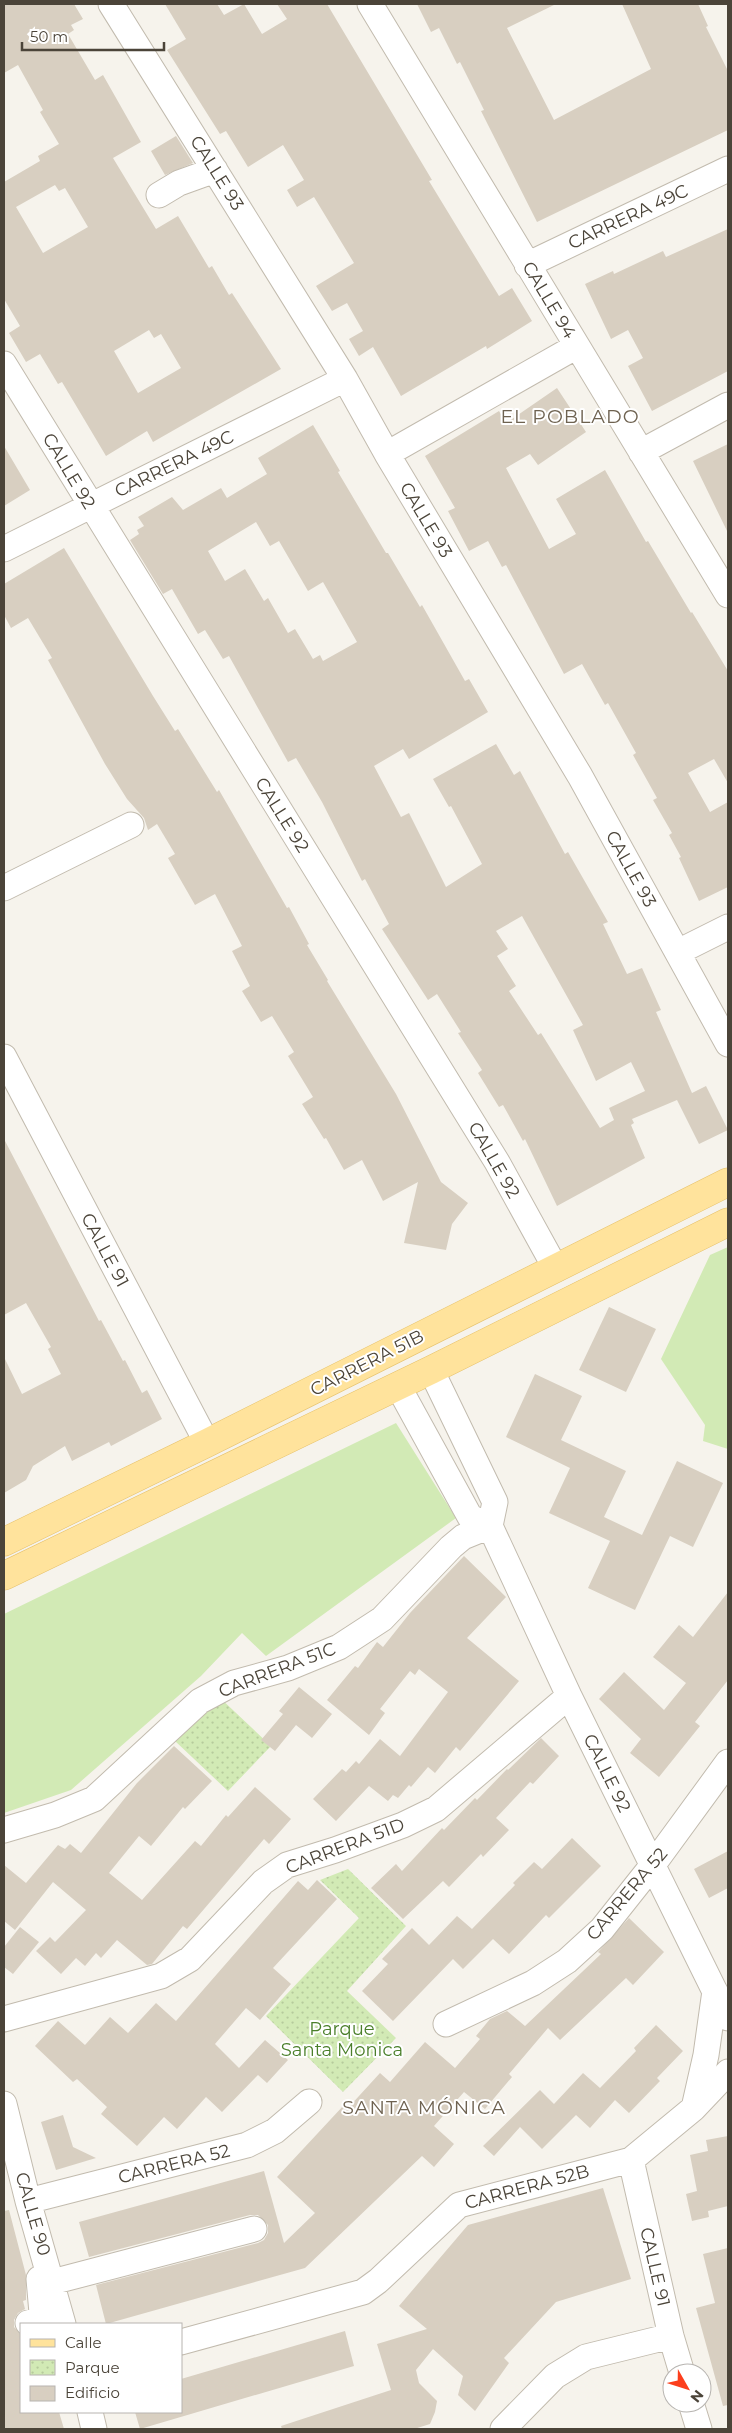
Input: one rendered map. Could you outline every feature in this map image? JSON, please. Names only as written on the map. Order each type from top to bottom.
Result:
[{"type":"main road","name":"CARRERA 51B","points":[[4,1542],[207,1443],[728,1182]]},
{"type":"main road","name":"CARRERA 51B","points":[[4,1576],[431,1370],[728,1222]]},
{"type":"street","name":"CALLE 93","points":[[111,4],[345,379],[387,454],[580,776],[728,1044]]},
{"type":"street","name":"CALLE 94","points":[[370,4],[728,595]]},
{"type":"street","points":[[159,195],[179,183],[215,170]]},
{"type":"street","name":"CARRERA 49C","points":[[527,265],[728,170]]},
{"type":"street","points":[[387,454],[577,346]]},
{"type":"street","name":"CALLE 92","points":[[4,364],[497,1162],[556,1269]]},
{"type":"street","name":"CARRERA 49C","points":[[4,549],[345,379]]},
{"type":"street","points":[[641,452],[728,405]]},
{"type":"street","points":[[4,888],[131,825]]},
{"type":"street","points":[[678,952],[728,927]]},
{"type":"street","name":"CALLE 91","points":[[4,1057],[207,1443]]},
{"type":"street","points":[[398,1386],[470,1517],[490,1526],[495,1502],[431,1370]]},
{"type":"street","name":"CALLE 92","points":[[490,1526],[569,1696],[728,2018]]},
{"type":"street","name":"CARRERA 51C","points":[[4,1830],[55,1815],[94,1799],[200,1701],[234,1683],[288,1668],[339,1648],[382,1619],[451,1547],[463,1537],[490,1526]]},
{"type":"street","name":"CARRERA 51D","points":[[4,2018],[161,1976],[190,1959],[263,1882],[287,1865],[378,1834],[436,1809],[569,1696]]},
{"type":"street","name":"CARRERA 52","points":[[446,2024],[533,1983],[567,1961],[602,1929],[652,1866],[728,1762]]},
{"type":"street","points":[[694,2108],[706,2056],[715,1991]]},
{"type":"street","name":"CARRERA 52B","points":[[182,2342],[362,2292],[378,2281],[442,2219],[466,2202],[631,2160],[694,2108],[728,2072]]},
{"type":"street","name":"CARRERA 52","points":[[28,2201],[247,2145],[275,2132],[309,2102]]},
{"type":"street","name":"CALLE 90","points":[[4,2104],[28,2201],[64,2323]]},
{"type":"street","name":"CALLE 91","points":[[631,2160],[671,2336],[679,2363]]},
{"type":"street","points":[[28,2323],[39,2319],[42,2313],[39,2270],[49,2273],[254,2229]]},
{"type":"street","points":[[503,2429],[555,2376],[586,2357],[671,2336]]},
{"type":"street","points":[[90,2413],[94,2429]]},
{"type":"street","points":[[694,2413],[699,2429]]},
{"type":"green space","points":[[728,1247],[728,1449],[703,1441],[705,1425],[661,1359],[710,1255]]},
{"type":"green space","points":[[396,1423],[456,1518],[266,1656],[242,1633],[201,1676],[71,1790],[4,1813],[4,1614]]},
{"type":"green space","points":[[218,1696],[271,1746],[228,1791],[175,1741]]},
{"type":"green space","name":"Parque Santa Monica","points":[[348,1869],[406,1926],[347,1991],[396,2038],[343,2092],[266,2016],[359,1918],[320,1880]]},
{"type":"building","points":[[4,4],[74,4],[83,19],[71,25],[74,30],[68,34],[95,80],[103,75],[141,142],[113,158],[156,229],[178,216],[209,268],[212,266],[229,295],[232,293],[281,369],[153,442],[147,431],[106,456],[62,382],[58,384],[40,354],[26,362],[9,333],[20,326],[4,299],[4,182],[40,161],[38,156],[59,144],[40,112],[43,110],[18,65],[4,73]],"holes":[[[55,185],[59,191],[65,188],[88,227],[43,253],[16,207]],[[149,330],[154,338],[161,334],[181,368],[138,393],[114,351]]]},
{"type":"building","points":[[165,4],[217,4],[224,15],[244,4],[262,34],[287,19],[277,4],[327,4],[432,180],[429,181],[499,296],[512,288],[532,321],[487,349],[486,346],[401,396],[373,347],[359,356],[349,339],[363,331],[347,303],[332,311],[316,286],[354,263],[314,197],[297,207],[287,190],[304,180],[283,145],[248,167],[226,131],[220,134],[167,50],[186,39]]},
{"type":"building","points":[[417,4],[556,4],[507,28],[554,120],[651,69],[622,4],[698,4],[708,26],[706,27],[728,71],[728,130],[537,222],[481,111],[484,110],[460,62],[457,64],[439,28],[431,32]]},
{"type":"building","points":[[176,136],[193,163],[165,175],[151,151]]},
{"type":"building","points":[[728,229],[728,371],[652,411],[628,366],[643,358],[628,330],[611,339],[585,284],[613,271],[614,274],[663,251],[666,257]]},
{"type":"building","points":[[557,388],[586,432],[538,465],[530,454],[506,468],[549,549],[576,534],[556,499],[605,470],[646,542],[648,541],[728,671],[728,783],[714,759],[688,773],[710,812],[728,802],[728,887],[699,901],[679,858],[681,857],[669,835],[672,833],[653,800],[657,798],[633,755],[636,753],[608,703],[605,705],[582,664],[564,674],[506,565],[502,567],[488,541],[469,551],[448,511],[455,508],[425,456],[499,411],[506,423]]},
{"type":"building","points":[[313,425],[340,471],[338,472],[386,553],[388,553],[420,607],[422,605],[465,681],[469,679],[488,712],[409,759],[403,749],[374,766],[401,817],[409,813],[446,887],[482,864],[451,806],[449,807],[433,779],[496,744],[514,775],[520,771],[565,854],[568,852],[608,922],[603,924],[627,974],[642,968],[661,1010],[656,1012],[692,1093],[706,1086],[728,1130],[699,1144],[677,1100],[632,1119],[634,1123],[631,1125],[645,1158],[557,1206],[525,1139],[523,1141],[503,1105],[499,1107],[478,1073],[482,1070],[458,1033],[461,1032],[437,994],[428,1000],[382,929],[389,924],[365,879],[362,881],[322,802],[296,758],[288,762],[229,656],[223,659],[205,630],[198,634],[172,589],[163,594],[130,540],[139,534],[137,530],[144,526],[138,517],[172,497],[183,510],[221,488],[227,498],[267,474],[258,458]],"holes":[[[256,522],[270,546],[279,541],[308,591],[323,582],[357,642],[323,661],[320,655],[313,659],[295,629],[288,633],[268,598],[264,601],[245,569],[225,581],[208,551]],[[522,916],[583,1025],[573,1030],[596,1081],[631,1062],[645,1091],[609,1108],[614,1120],[600,1128],[541,1033],[538,1035],[509,991],[516,986],[497,956],[508,949],[496,931]]]},
{"type":"building","points":[[728,444],[728,533],[693,461]]},
{"type":"building","points":[[4,446],[30,490],[4,506]]},
{"type":"building","points":[[64,548],[153,696],[175,731],[178,729],[217,792],[219,790],[287,908],[289,907],[327,981],[396,1094],[441,1182],[468,1203],[452,1224],[446,1250],[404,1243],[418,1182],[383,1201],[362,1160],[344,1170],[326,1138],[324,1139],[302,1104],[313,1097],[288,1056],[294,1052],[272,1016],[261,1022],[242,991],[250,986],[232,951],[242,946],[215,894],[195,905],[168,858],[175,854],[157,824],[148,830],[144,818],[127,799],[105,764],[48,660],[52,658],[28,618],[11,628],[4,615],[4,584]]},
{"type":"building","points":[[4,1139],[99,1321],[101,1320],[123,1361],[125,1360],[142,1393],[147,1390],[162,1419],[111,1446],[109,1442],[72,1461],[65,1446],[33,1466],[26,1480],[4,1493],[4,1357],[22,1394],[61,1374],[48,1349],[51,1347],[26,1303],[4,1315]]},
{"type":"building","points":[[609,1307],[656,1329],[626,1392],[579,1370]]},
{"type":"building","points":[[535,1374],[582,1396],[561,1440],[626,1471],[604,1517],[642,1535],[677,1461],[723,1483],[693,1547],[670,1536],[635,1610],[588,1588],[610,1541],[549,1513],[570,1468],[506,1437]]},
{"type":"building","points":[[464,1556],[506,1597],[467,1638],[519,1681],[460,1751],[456,1747],[435,1773],[428,1767],[411,1787],[409,1785],[398,1798],[393,1795],[388,1801],[369,1786],[336,1821],[313,1799],[342,1769],[346,1772],[356,1761],[359,1764],[380,1739],[400,1756],[448,1692],[419,1669],[415,1675],[410,1671],[380,1709],[385,1713],[369,1735],[327,1700],[355,1666],[358,1668],[377,1642],[383,1647],[410,1613]]},
{"type":"building","points":[[728,1592],[728,1680],[695,1722],[700,1726],[659,1777],[630,1753],[641,1739],[599,1699],[624,1672],[664,1710],[686,1683],[653,1657],[679,1625],[693,1637]]},
{"type":"building","points":[[299,1687],[332,1714],[312,1738],[296,1725],[275,1751],[261,1740],[283,1714],[279,1711]]},
{"type":"building","points":[[541,1738],[559,1756],[533,1784],[530,1782],[496,1818],[509,1830],[483,1857],[481,1854],[449,1887],[443,1881],[403,1919],[371,1888],[396,1864],[402,1871],[442,1828],[444,1830],[475,1798],[477,1800]]},
{"type":"building","points":[[174,1746],[212,1781],[185,1809],[183,1807],[151,1846],[139,1836],[109,1873],[142,1900],[195,1841],[201,1846],[226,1815],[228,1817],[255,1787],[291,1819],[269,1844],[264,1839],[187,1929],[183,1926],[152,1964],[147,1965],[117,1940],[101,1958],[96,1953],[85,1966],[76,1958],[61,1974],[36,1951],[50,1937],[55,1942],[86,1910],[53,1882],[15,1930],[4,1921],[4,1865],[26,1883],[58,1845],[65,1849],[70,1844],[81,1853],[137,1783]]},
{"type":"building","points":[[572,1838],[601,1866],[549,1918],[546,1915],[509,1954],[493,1939],[463,1969],[453,1959],[393,2021],[362,1991],[388,1964],[382,1959],[412,1928],[429,1945],[457,1916],[472,1929],[515,1885],[513,1883],[534,1862],[542,1869]]},
{"type":"building","points":[[728,1851],[728,1888],[709,1898],[694,1869]]},
{"type":"building","points":[[317,1880],[337,1899],[273,1968],[291,1984],[260,2020],[246,2008],[215,2044],[239,2068],[265,2040],[288,2060],[267,2083],[258,2075],[222,2112],[206,2097],[177,2129],[164,2117],[137,2146],[101,2114],[107,2107],[77,2079],[73,2082],[35,2046],[58,2021],[85,2045],[110,2017],[128,2033],[156,2003],[176,2021],[298,1881],[308,1890]]},
{"type":"building","points":[[629,1918],[664,1952],[633,1985],[626,1978],[560,2040],[548,2028],[509,2074],[512,2077],[485,2109],[464,2092],[434,2126],[454,2144],[434,2167],[422,2156],[305,2268],[106,2323],[96,2285],[258,2243],[264,2240],[268,2233],[268,2225],[258,2215],[250,2215],[89,2257],[79,2222],[264,2171],[284,2243],[315,2213],[277,2177],[344,2105],[348,2108],[380,2073],[390,2082],[425,2042],[455,2068],[480,2039],[476,2036],[490,2019],[507,2011],[525,2026],[601,1954],[598,1952]]},
{"type":"building","points":[[20,1927],[39,1942],[13,1974],[4,1967],[4,1947]]},
{"type":"building","points":[[656,2025],[683,2051],[657,2078],[660,2081],[629,2113],[615,2100],[590,2128],[576,2115],[542,2149],[520,2127],[494,2156],[483,2146],[540,2090],[554,2104],[583,2073],[600,2088],[636,2051],[634,2048]]},
{"type":"building","points":[[63,2115],[73,2147],[96,2158],[56,2170],[41,2122]]},
{"type":"building","points":[[728,2136],[728,2206],[708,2211],[709,2217],[692,2221],[686,2194],[697,2191],[690,2155],[708,2151],[706,2140]]},
{"type":"building","points":[[603,2188],[631,2279],[556,2302],[504,2358],[509,2363],[475,2411],[458,2395],[463,2376],[433,2349],[416,2370],[419,2383],[437,2401],[430,2424],[414,2429],[282,2429],[281,2426],[391,2390],[377,2344],[427,2329],[399,2306],[468,2225]]},
{"type":"building","points":[[9,2210],[26,2275],[26,2300],[23,2301],[25,2309],[18,2313],[14,2320],[14,2327],[20,2334],[20,2413],[59,2413],[64,2429],[4,2429],[4,2211]]},
{"type":"building","points":[[728,2248],[728,2405],[723,2406],[696,2308],[715,2303],[703,2254]]},
{"type":"building","points":[[345,2331],[354,2366],[140,2429],[135,2413],[182,2413],[182,2379]]},
{"type":"district","name":"EL POBLADO","points":[[570,416]]},
{"type":"district","name":"SANTA MÓNICA","points":[[424,2107]]}]
